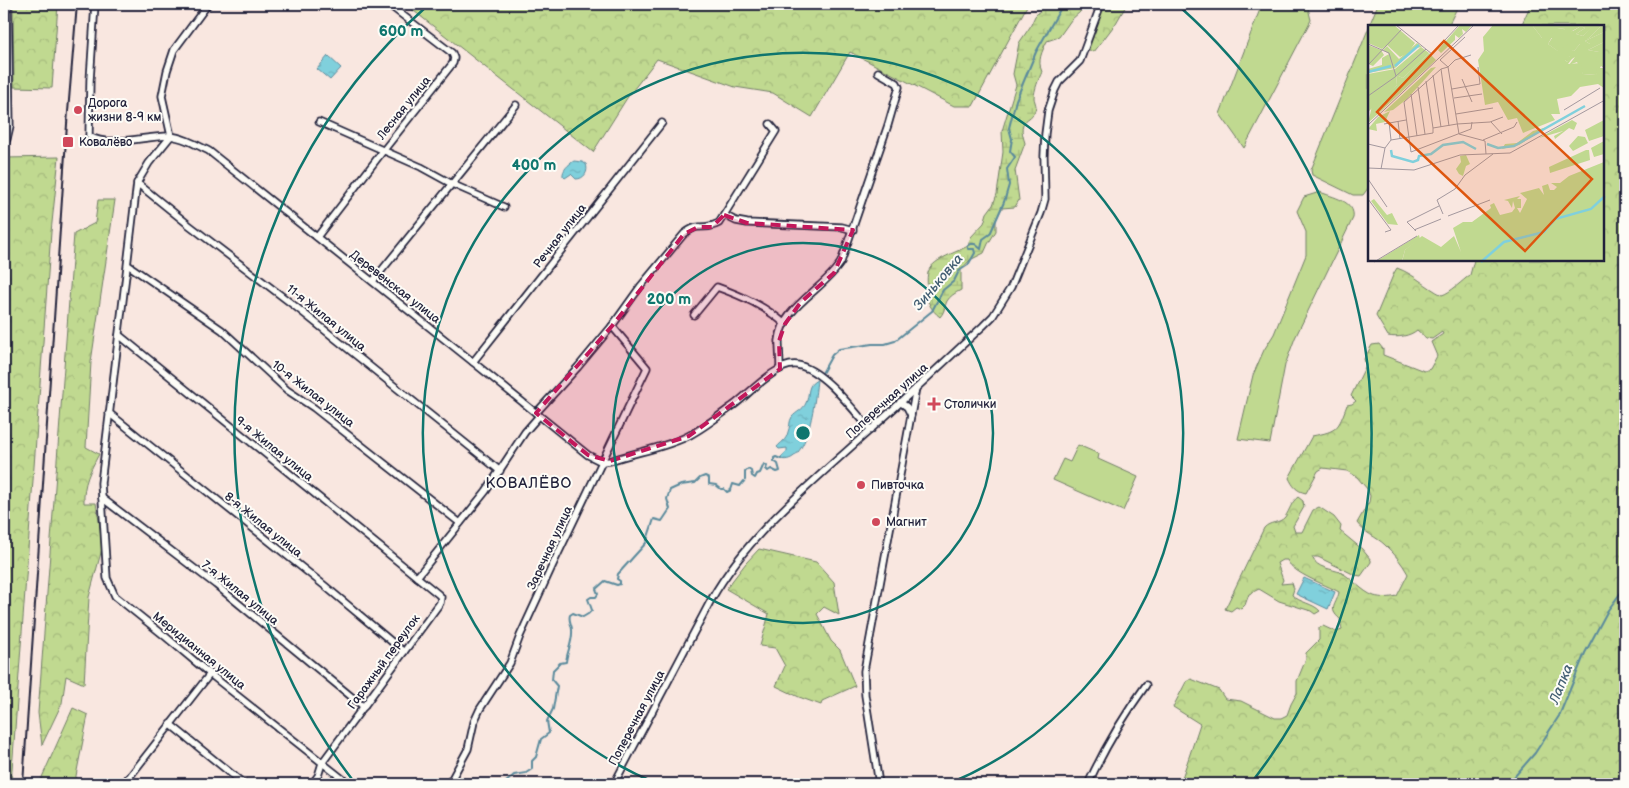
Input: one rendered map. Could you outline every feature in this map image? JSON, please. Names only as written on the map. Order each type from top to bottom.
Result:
[{"type":"street","points":[[4,142],[7,140],[10,126],[8,4]]},
{"type":"street","points":[[95,4],[89,136],[102,142],[171,136]]},
{"type":"street","points":[[171,136],[162,96],[167,71],[174,50],[208,4]]},
{"type":"street","name":"Лесная улица","points":[[317,237],[453,63],[454,58],[452,54],[388,4]]},
{"type":"street","name":"Поперечная улица","points":[[614,784],[721,581],[768,524],[983,326],[996,311],[1011,286],[1045,199],[1045,134],[1052,97],[1059,82],[1080,61],[1101,4]]},
{"type":"street","points":[[780,369],[779,341],[785,324],[801,302],[834,273],[840,262],[853,230],[888,125],[899,86],[897,82],[878,72]]},
{"type":"street","points":[[373,282],[516,105]]},
{"type":"street","points":[[319,122],[421,167],[452,184],[504,207]]},
{"type":"street","name":"Речная улица","points":[[473,362],[662,123]]},
{"type":"street","points":[[417,576],[500,471],[537,414],[612,326],[640,287],[684,234],[698,226],[712,227],[719,223],[776,131],[770,124]]},
{"type":"street","points":[[137,183],[149,163],[171,136]]},
{"type":"street","name":"Деревенская улица","points":[[171,136],[188,141],[209,151],[588,455],[602,462]]},
{"type":"street","name":"Меридианная улица","points":[[137,183],[101,483],[107,578],[115,596],[349,784]]},
{"type":"street","name":"11-я Жилая улица","points":[[137,183],[296,306],[500,471]]},
{"type":"street","points":[[724,215],[736,221],[747,223],[842,227],[853,230]]},
{"type":"street","name":"10-я Жилая улица","points":[[128,265],[222,330],[287,390],[314,408],[460,523]]},
{"type":"street","points":[[694,316],[717,287],[759,305],[785,324]]},
{"type":"street","name":"Заречная улица","points":[[450,784],[468,749],[474,722],[480,708],[510,663],[520,636],[555,560],[647,368],[612,326]]},
{"type":"street","name":"9-я Жилая улица","points":[[119,335],[417,576]]},
{"type":"street","points":[[602,462],[610,462],[689,436],[735,404],[780,369],[790,365],[798,366],[821,378],[835,390],[871,430]]},
{"type":"street","points":[[878,784],[865,695],[864,671],[916,388]]},
{"type":"street","points":[[900,402],[907,407],[911,415]]},
{"type":"street","name":"8-я Жилая улица","points":[[109,413],[325,586],[404,652]]},
{"type":"street","name":"7-я Жилая улица","points":[[102,498],[216,585],[364,707]]},
{"type":"street","name":"Гаражный переулок","points":[[312,784],[318,776],[322,763],[440,603],[441,597],[417,576]]},
{"type":"street","points":[[124,784],[210,674]]},
{"type":"street","points":[[1088,784],[1107,744],[1125,714],[1146,685]]},
{"type":"street","points":[[170,724],[244,784]]},
{"type":"street","points":[[128,778],[136,784]]},
{"type":"highlighted area","points":[[724,215],[747,223],[853,230],[834,273],[801,302],[785,324],[779,341],[780,369],[689,436],[610,461],[588,455],[536,413],[612,326],[684,234],[698,227],[712,227]]},
{"type":"green space","points":[[13,4],[58,4],[52,88],[14,87]]},
{"type":"green space","points":[[405,4],[1028,4],[973,106],[954,106],[850,52],[812,117],[773,93],[735,87],[657,59],[627,98],[593,152]]},
{"type":"green space","points":[[1046,4],[1083,4],[1080,12],[1071,20],[1059,37],[1047,41],[1042,52],[1040,64],[1042,72],[1034,95],[1035,112],[1026,120],[1022,128],[1025,143],[1015,170],[1019,200],[1015,207],[1002,208],[996,220],[996,231],[984,253],[970,260],[961,270],[961,290],[948,299],[940,317],[928,302],[928,272],[936,262],[968,246],[971,237],[984,223],[987,213],[993,205],[997,194],[1003,152],[1002,131],[1016,85],[1013,74],[1019,43],[1035,16]]},
{"type":"green space","points":[[1104,4],[1127,4],[1116,23],[1094,52],[1089,51],[1089,43]]},
{"type":"green space","points":[[1262,4],[1307,4],[1311,20],[1244,148],[1220,114]]},
{"type":"green space","points":[[1378,4],[1459,4],[1448,25],[1369,25]]},
{"type":"green space","points":[[1531,4],[1625,4],[1625,784],[1180,784],[1200,724],[1173,707],[1186,682],[1191,679],[1219,690],[1225,699],[1241,701],[1275,718],[1281,718],[1287,715],[1297,693],[1297,681],[1306,659],[1306,653],[1319,640],[1319,628],[1323,626],[1336,632],[1342,630],[1340,619],[1333,609],[1339,592],[1302,574],[1290,565],[1287,560],[1277,563],[1283,580],[1281,584],[1292,583],[1294,589],[1292,595],[1320,611],[1315,614],[1279,601],[1259,589],[1249,594],[1245,605],[1241,609],[1236,607],[1231,611],[1225,609],[1266,526],[1283,519],[1298,497],[1303,501],[1304,507],[1293,526],[1295,532],[1302,532],[1313,510],[1319,507],[1334,517],[1341,526],[1340,531],[1362,549],[1371,560],[1361,576],[1355,575],[1318,557],[1312,557],[1317,564],[1342,573],[1365,591],[1379,597],[1397,596],[1408,574],[1395,555],[1382,542],[1363,530],[1357,523],[1369,502],[1370,496],[1368,490],[1357,477],[1347,471],[1323,468],[1318,471],[1306,493],[1295,488],[1289,478],[1312,436],[1336,428],[1347,405],[1356,401],[1351,396],[1366,365],[1364,359],[1372,345],[1379,344],[1383,349],[1383,355],[1424,371],[1430,369],[1437,356],[1431,342],[1443,334],[1442,332],[1432,339],[1426,338],[1417,330],[1404,336],[1388,336],[1376,316],[1397,268],[1442,295],[1453,289],[1470,275],[1474,261],[1604,261],[1604,25],[1521,25]]},
{"type":"green space","points":[[1368,29],[1368,188],[1363,195],[1353,195],[1312,175],[1311,170]]},
{"type":"green space","points":[[59,157],[51,232],[11,784],[4,784],[4,158]]},
{"type":"green space","points":[[1320,192],[1342,200],[1351,207],[1353,218],[1295,338],[1285,365],[1270,443],[1238,439],[1253,375],[1264,350],[1274,334],[1306,255],[1306,232],[1297,211],[1304,197]]},
{"type":"green space","points":[[98,200],[115,200],[91,362],[86,447],[99,454],[86,484],[84,503],[96,503],[103,545],[89,597],[84,684],[66,676],[62,703],[42,745],[38,713],[74,234],[95,223]]},
{"type":"green space","points":[[1078,445],[1099,454],[1098,459],[1138,477],[1123,511],[1053,480],[1063,459],[1070,462]]},
{"type":"green space","points":[[759,549],[816,562],[834,582],[839,615],[824,607],[817,614],[831,641],[840,650],[855,686],[822,701],[821,705],[776,686],[785,666],[775,648],[760,646],[769,614],[726,589]]},
{"type":"green space","points":[[73,708],[88,715],[75,781],[91,784],[39,784]]},
{"type":"water","points":[[328,56],[341,68],[330,80],[317,69]]},
{"type":"water","points":[[574,161],[586,164],[587,170],[585,174],[579,179],[576,179],[571,174],[565,178],[563,174],[565,169]]},
{"type":"water","points":[[817,380],[812,415],[804,442],[798,453],[790,459],[780,459],[787,451],[787,448],[779,449],[777,447],[786,437],[791,419],[805,405],[811,384]]},
{"type":"water","points":[[1304,578],[1335,592],[1328,609],[1296,594]]},
{"type":"waterway","name":"Зиньковка","points":[[821,375],[832,355],[839,349],[885,344],[895,341],[932,311],[943,290],[954,281],[959,271],[968,265],[975,253],[974,249],[968,249],[968,246],[975,244],[981,249],[983,239],[990,234],[1009,185],[1007,169],[1015,157],[1010,151],[1012,139],[1009,128],[1016,100],[1036,52],[1063,4]]},
{"type":"waterway","name":"Зиньковка","points":[[504,784],[514,775],[526,773],[532,769],[532,761],[536,757],[541,739],[549,733],[547,721],[553,709],[557,686],[552,680],[553,670],[560,663],[566,662],[572,634],[570,615],[573,613],[583,617],[588,614],[592,610],[588,599],[596,597],[598,594],[596,589],[605,581],[617,585],[620,584],[620,581],[617,579],[618,574],[646,543],[654,519],[662,521],[670,509],[667,499],[670,490],[681,485],[695,483],[705,476],[709,478],[709,484],[716,485],[727,492],[731,490],[733,484],[740,486],[745,480],[745,472],[748,469],[755,478],[760,473],[764,464],[767,466],[766,469],[768,471],[771,469],[777,472],[780,471],[774,458],[781,459]]},
{"type":"waterway","name":"Лапка","points":[[1508,784],[1535,753],[1559,716],[1585,653],[1608,610],[1625,587]]},
{"type":"railway","points":[[23,784],[67,124],[77,4]]},
{"type":"place","name":"Дорога жизни 8-9 км","points":[[78,110]]},
{"type":"place","name":"Ковалёво","points":[[68,142]]},
{"type":"place","name":"Столички","points":[[934,404]]},
{"type":"place","name":"Пивточка","points":[[861,485]]},
{"type":"place","name":"Магнит","points":[[876,522]]},
{"type":"district","name":"КОВАЛЁВО","points":[[529,483]]}]
